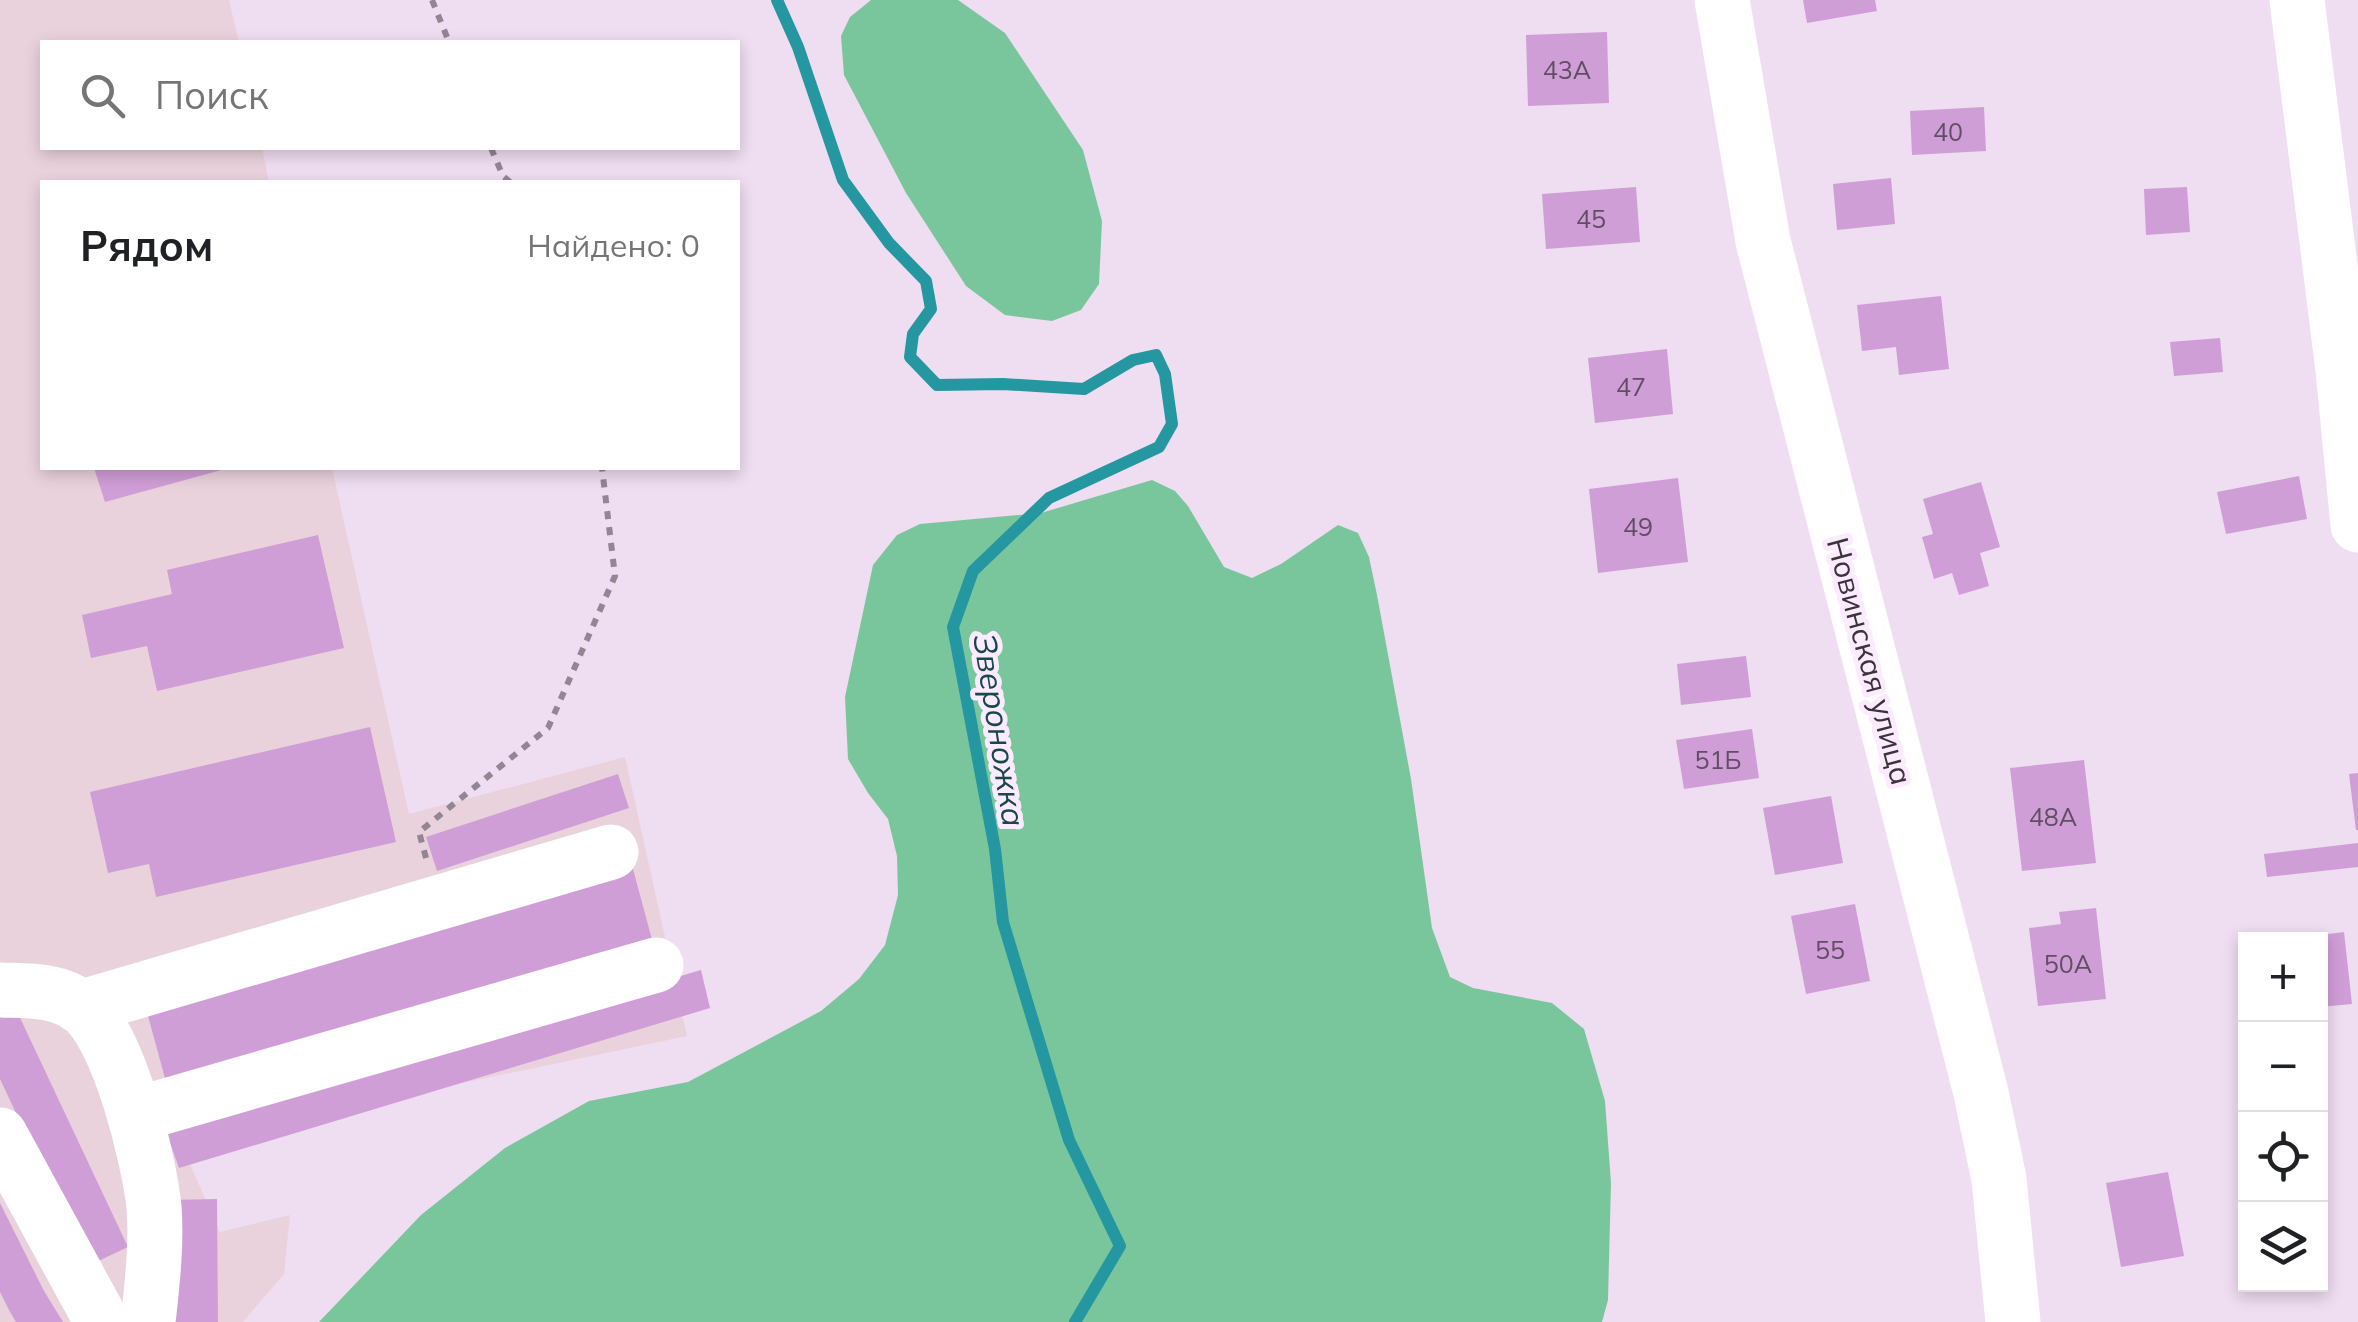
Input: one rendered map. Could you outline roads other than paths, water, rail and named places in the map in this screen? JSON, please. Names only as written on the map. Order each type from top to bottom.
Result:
[{"type":"street","name":"Новинская улица","points":[[1722,0],[1763,241],[1981,1093],[1999,1179],[2014,1322]]},
{"type":"street","points":[[2297,0],[2351,368],[2358,525]]},
{"type":"street","points":[[83,1008],[612,852]]},
{"type":"street","points":[[134,1115],[656,965]]},
{"type":"street","points":[[0,990],[50,991],[83,1008],[108,1042],[134,1115],[154,1207],[148,1322]]},
{"type":"street","points":[[0,1136],[102,1322]]},
{"type":"waterway","name":"Звероножка","points":[[777,0],[798,47],[843,180],[889,243],[926,281],[931,309],[913,334],[910,357],[937,385],[1084,389],[1133,360],[1156,355],[1165,374],[1172,424],[1159,447],[1049,498],[973,571],[953,627],[995,849],[1003,922],[1069,1140],[1120,1246],[1075,1322]]}]
